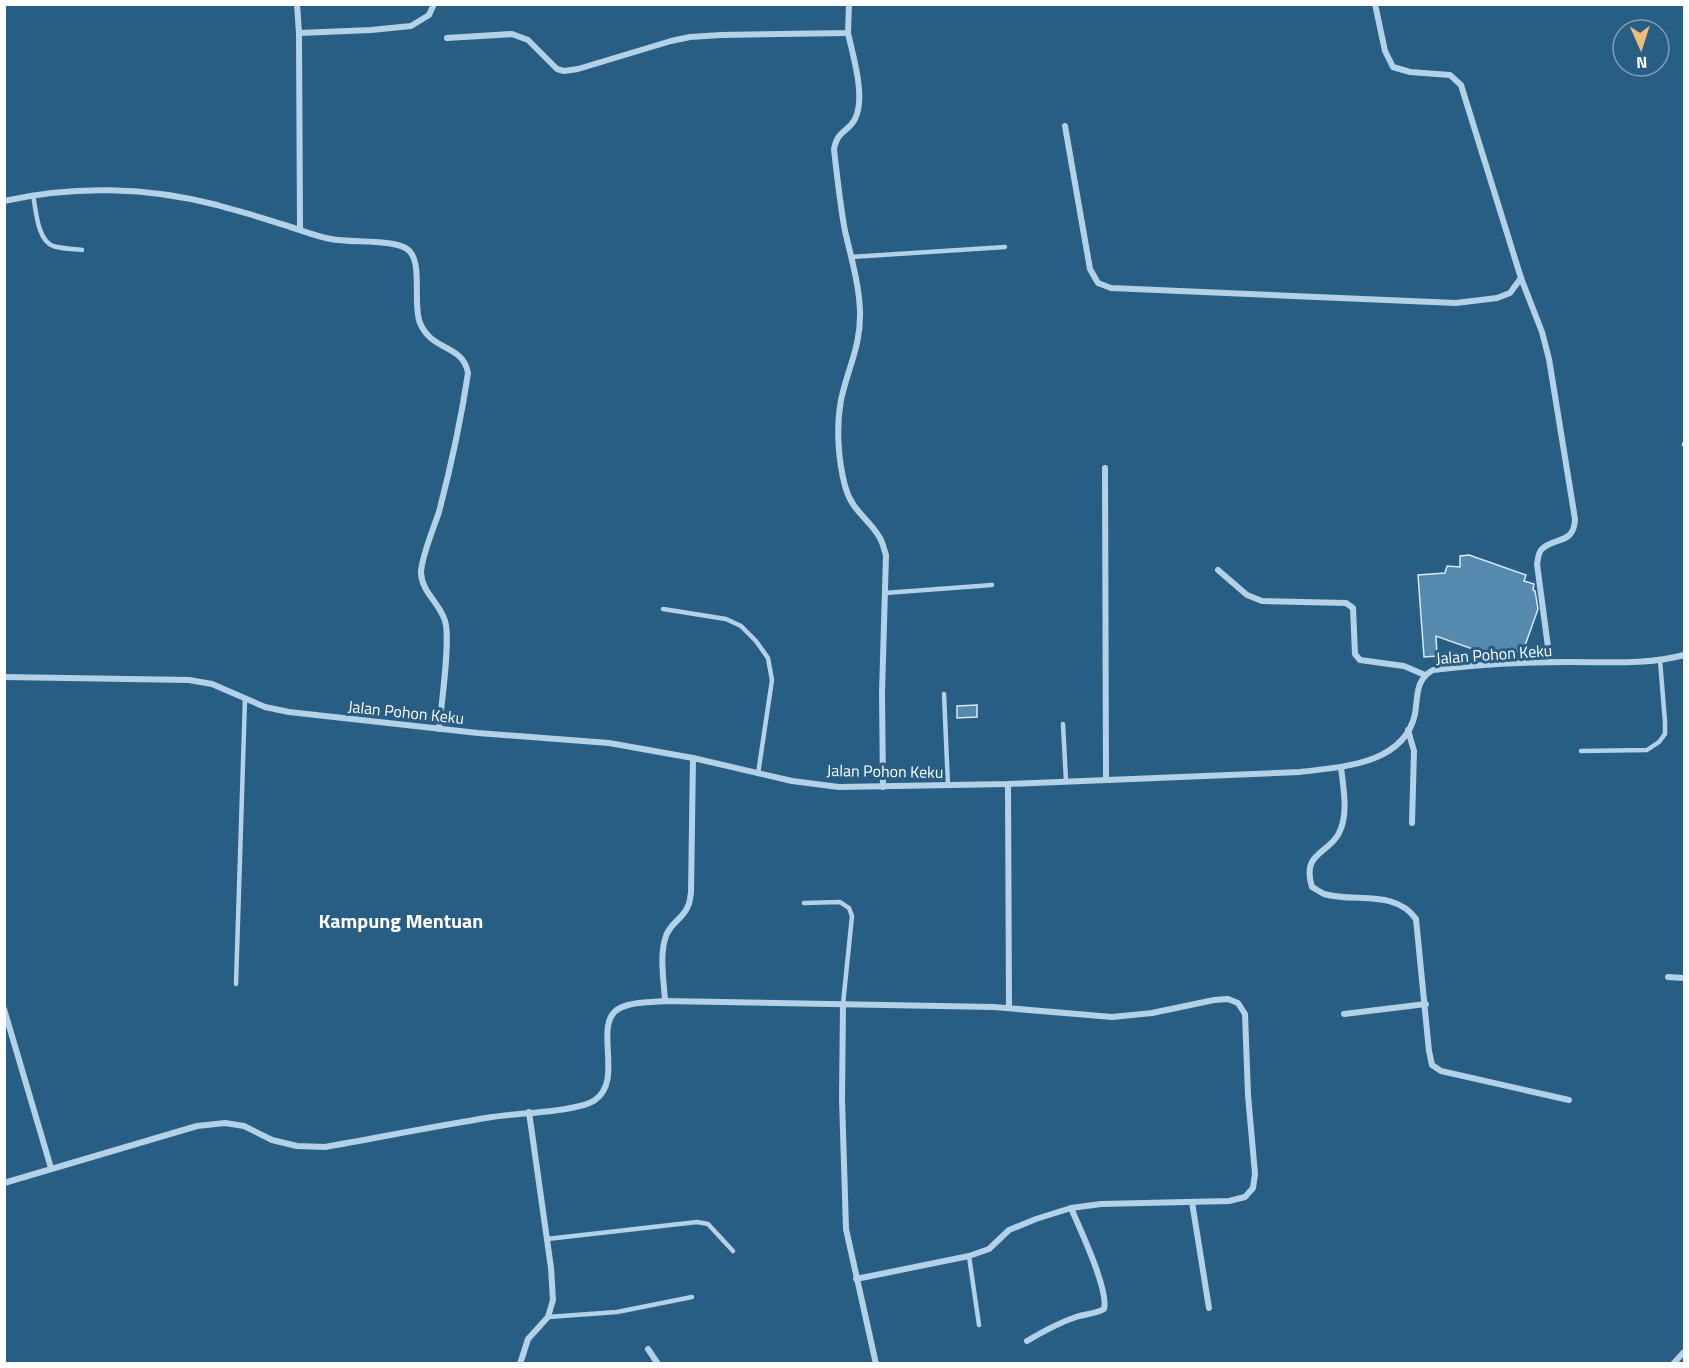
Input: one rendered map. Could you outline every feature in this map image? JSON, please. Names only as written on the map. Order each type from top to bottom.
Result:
[{"type":"street","points":[[297,4],[300,230]]},
{"type":"street","points":[[299,33],[411,26],[429,15],[434,4]]},
{"type":"street","points":[[849,4],[848,33],[858,81],[857,115],[853,122],[840,133],[834,149],[843,217],[859,294],[860,334],[841,398],[838,420],[839,447],[845,485],[851,504],[881,539],[886,555],[882,693],[883,787]]},
{"type":"street","points":[[1376,4],[1385,51],[1393,67],[1410,72],[1450,75],[1461,85],[1521,278],[1542,332],[1549,358],[1575,519],[1568,537],[1541,550],[1537,564],[1550,662]]},
{"type":"street","points":[[447,38],[512,34],[528,40],[556,69],[564,71],[690,37],[848,33]]},
{"type":"street","points":[[1065,126],[1090,269],[1098,283],[1111,288],[1456,303],[1497,298],[1510,293],[1521,278]]},
{"type":"street","points":[[4,201],[54,191],[118,191],[164,195],[214,205],[329,239],[393,243],[408,249],[415,259],[419,322],[429,337],[459,355],[466,362],[468,373],[452,457],[421,571],[428,594],[440,609],[446,622],[447,640],[439,729]]},
{"type":"street","points":[[1105,468],[1106,780]]},
{"type":"street","points":[[1218,570],[1247,595],[1262,601],[1346,603],[1353,608],[1355,654],[1360,660],[1404,666],[1425,675]]},
{"type":"street","name":"Jalan Pohon Keku","points":[[4,677],[189,680],[212,684],[265,707],[289,712],[439,729],[609,743],[693,758],[758,774],[839,787],[883,787],[1300,772],[1360,764],[1384,755],[1398,743],[1408,730],[1414,716],[1419,684],[1425,675],[1433,670],[1550,662],[1660,660],[1684,655]]},
{"type":"street","points":[[1408,730],[1414,751],[1412,823]]},
{"type":"street","points":[[665,1001],[663,949],[666,936],[671,926],[688,907],[690,893],[693,758]]},
{"type":"street","points":[[1341,767],[1344,795],[1340,833],[1320,851],[1312,863],[1309,878],[1312,887],[1324,894],[1382,899],[1398,903],[1409,909],[1416,919],[1432,1065],[1441,1071],[1569,1100]]},
{"type":"street","points":[[1008,784],[1009,1008]]},
{"type":"street","points":[[1668,977],[1684,978]]},
{"type":"street","points":[[4,1183],[197,1126],[225,1123],[244,1126],[272,1140],[297,1146],[325,1147],[529,1112],[580,1107],[595,1100],[603,1092],[608,1080],[608,1024],[611,1016],[619,1009],[640,1003],[665,1001],[1009,1008],[1112,1017],[1152,1013],[1214,1000],[1228,999],[1238,1003],[1245,1014],[1248,1095],[1255,1174],[1253,1188],[1245,1197],[1229,1201],[1101,1204],[1071,1208],[1009,1230],[989,1249],[969,1256],[856,1279]]},
{"type":"street","points":[[843,1004],[842,1100],[846,1229],[876,1364]]},
{"type":"street","points":[[1344,1014],[1426,1004]]},
{"type":"street","points":[[4,1009],[51,1168]]},
{"type":"street","points":[[520,1364],[528,1339],[548,1317],[553,1282],[529,1112]]},
{"type":"street","points":[[1192,1202],[1209,1308]]},
{"type":"street","points":[[1027,1341],[1052,1326],[1104,1309],[1106,1302],[1101,1285],[1071,1208]]},
{"type":"street","points":[[648,1348],[658,1364]]},
{"type":"street","points":[[1673,1364],[1684,1353]]},
{"type":"lane","points":[[33,195],[42,234],[47,243],[54,247],[82,250]]},
{"type":"lane","points":[[851,256],[1005,247]]},
{"type":"lane","points":[[885,593],[992,585]]},
{"type":"lane","points":[[663,609],[726,619],[741,626],[768,658],[772,680],[758,774]]},
{"type":"lane","points":[[1581,751],[1647,750],[1659,742],[1665,734],[1660,660]]},
{"type":"lane","points":[[944,694],[948,786]]},
{"type":"lane","points":[[236,984],[245,699]]},
{"type":"lane","points":[[1063,724],[1065,782]]},
{"type":"lane","points":[[804,903],[840,902],[849,908],[852,916],[843,1004]]},
{"type":"lane","points":[[548,1239],[696,1222],[708,1224],[733,1251]]},
{"type":"lane","points":[[969,1256],[979,1324]]},
{"type":"lane","points":[[548,1317],[617,1312],[692,1297]]},
{"type":"building","points":[[1469,555],[1526,575],[1524,581],[1534,584],[1533,590],[1538,609],[1523,651],[1484,653],[1436,636],[1437,656],[1424,657],[1418,575],[1445,573],[1447,566],[1460,567],[1460,556]]},
{"type":"building","points":[[977,705],[977,717],[957,718],[957,706]]},
{"type":"district","name":"Kampung Mentuan","points":[[401,921]]}]
